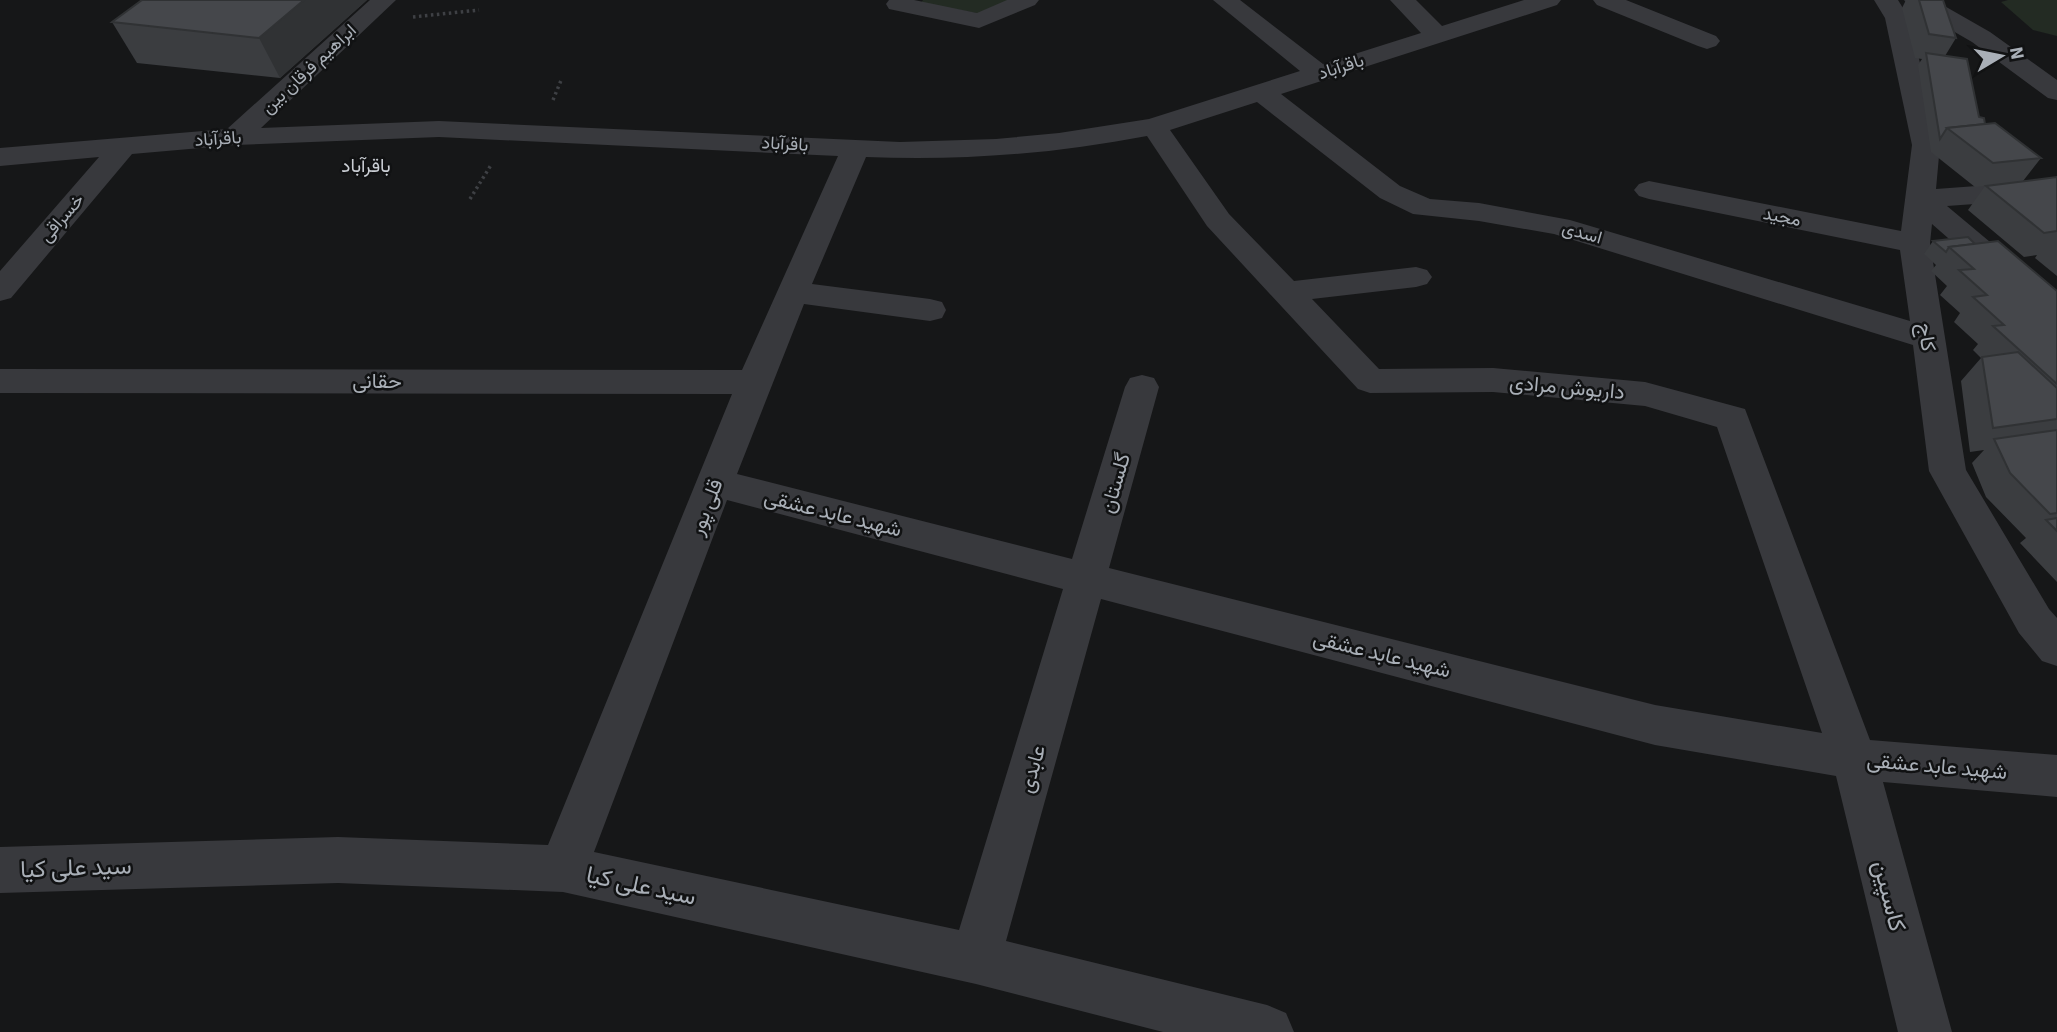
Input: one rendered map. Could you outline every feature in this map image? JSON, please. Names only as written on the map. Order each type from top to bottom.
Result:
[{"type":"street","name":"ابراهیم فرقان بین","points":[[235,137],[384,0]]},
{"type":"street","points":[[901,0],[898,4],[979,21],[1027,0]]},
{"type":"street","points":[[1225,0],[1320,74]]},
{"type":"street","points":[[1402,0],[1438,36]]},
{"type":"street","name":"باقرآباد","points":[[0,157],[235,137],[439,129],[972,151],[1113,135],[1154,126],[1549,0]]},
{"type":"street","points":[[1605,0],[1707,41]]},
{"type":"street","name":"کاج","points":[[1886,0],[1897,18],[1926,145],[1922,199],[1914,243],[1948,471],[2034,621],[2057,648]]},
{"type":"street","points":[[1916,0],[1981,37],[2057,92]]},
{"type":"street","name":"اسدی","points":[[1263,93],[1390,192],[1424,208],[1479,212],[1559,226],[1927,338]]},
{"type":"street","name":"داریوش مرادی","points":[[1154,126],[1219,220],[1370,381],[1493,380],[1645,394],[1732,418],[1854,759]]},
{"type":"street","name":"خسراقی","points":[[0,291],[125,145]]},
{"type":"street","name":"قلی پور","points":[[563,869],[754,382],[856,147]]},
{"type":"street","points":[[1922,199],[2057,189]]},
{"type":"street","name":"مجید","points":[[1648,190],[1914,243]]},
{"type":"street","points":[[1922,199],[2057,316]]},
{"type":"street","points":[[1287,292],[1416,277]]},
{"type":"street","points":[[793,292],[930,310]]},
{"type":"street","name":"حقانی","points":[[0,381],[754,382]]},
{"type":"street","name":"گلستان","points":[[1087,579],[1142,387]]},
{"type":"street","name":"شهید عابد عشقی","points":[[716,483],[1655,725],[1854,759],[2057,776]]},
{"type":"street","name":"عابدی","points":[[976,959],[1087,579]]},
{"type":"street","name":"کاسپین","points":[[1854,759],[1926,1032]]},
{"type":"street","name":"سید علی کیا","points":[[0,870],[338,860],[563,869],[976,959],[1237,1028]]},
{"type":"path","points":[[358,24],[479,10]]},
{"type":"shaded area","points":[[923,0],[1009,0],[982,14],[921,3]]},
{"type":"shaded area","points":[[2057,0],[2057,36],[2033,30],[2001,2]]},
{"type":"building","points":[[142,0],[304,0],[259,38],[112,22]]},
{"type":"building","points":[[1919,0],[1943,0],[1956,38],[1929,34]]},
{"type":"building","points":[[1926,53],[1967,59],[1979,117],[1984,118],[1985,124],[1947,128],[1940,139]]},
{"type":"building","points":[[1995,123],[2041,158],[1993,163],[1947,128]]},
{"type":"building","points":[[2057,177],[2057,231],[2044,233],[1986,186]]},
{"type":"building","points":[[1968,237],[1975,244],[1949,247],[1946,252],[1933,241]]},
{"type":"building","points":[[1998,241],[2057,291],[2057,384],[1993,326],[2004,325],[1973,297],[1987,295],[1959,270],[1974,269],[1949,247]]},
{"type":"building","points":[[2018,352],[2057,388],[2057,419],[1993,428],[1982,357]]},
{"type":"building","points":[[2057,430],[2057,513],[2050,514],[2010,473],[1994,439]]},
{"type":"building","points":[[2057,518],[2057,531],[2046,520]]},
{"type":"district","name":"باقرآباد","points":[[366,166]]}]
